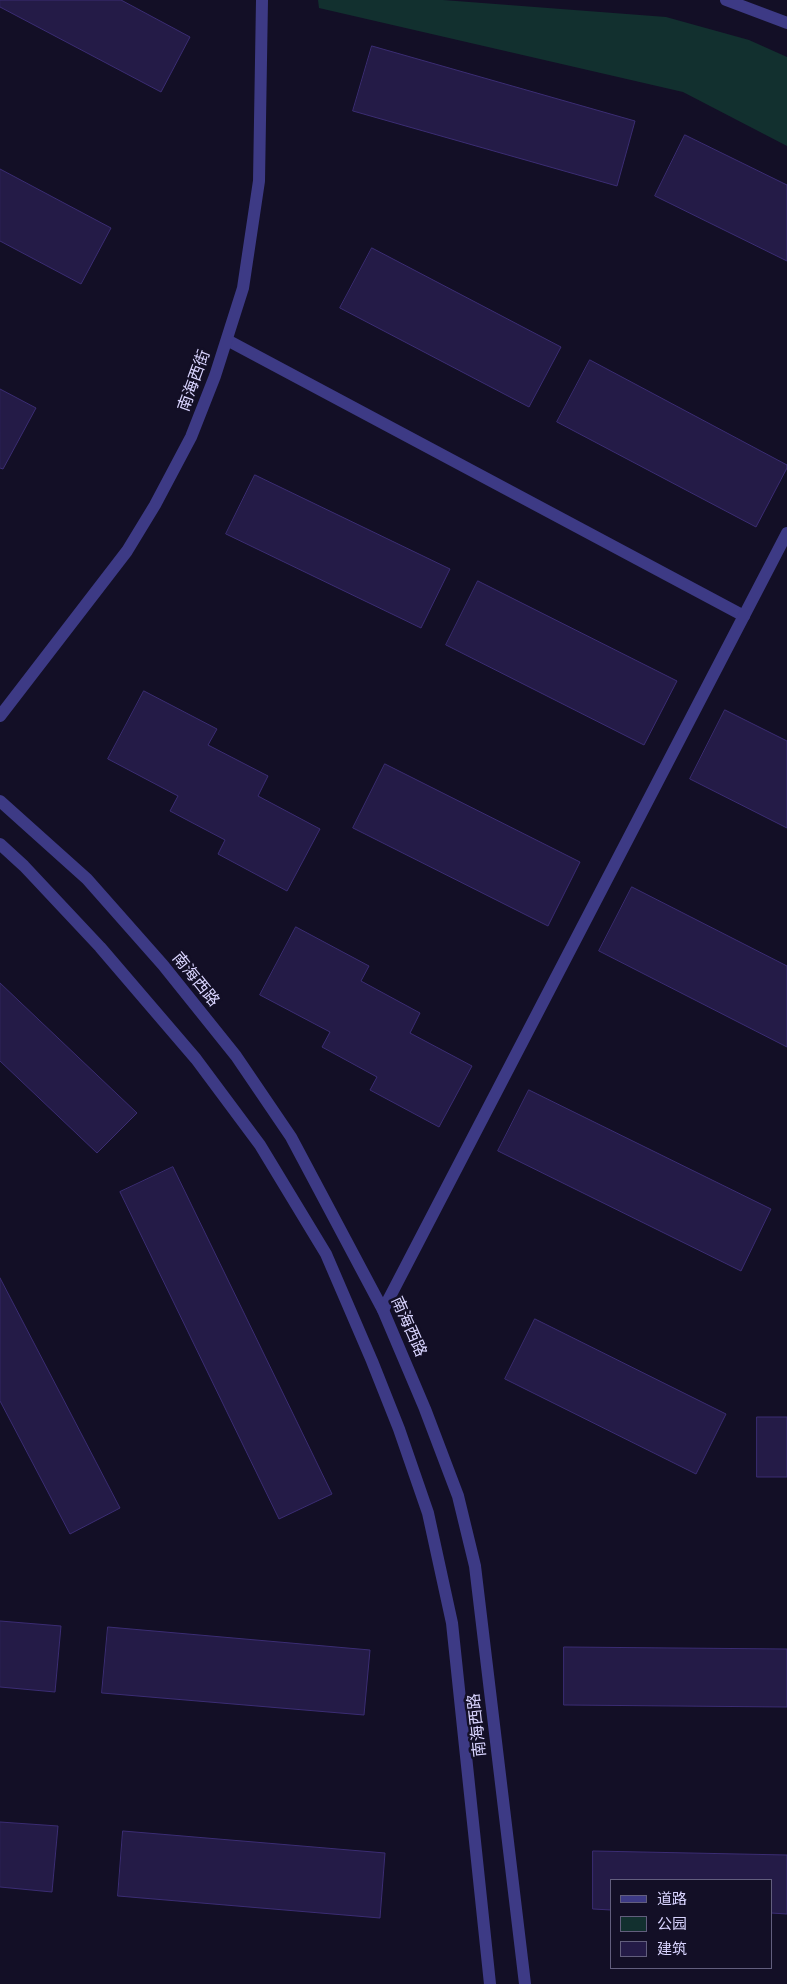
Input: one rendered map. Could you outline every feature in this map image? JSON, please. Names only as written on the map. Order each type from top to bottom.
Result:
[{"type":"street","name":"南海西街","points":[[0,716],[127,550],[155,505],[191,437],[215,376],[243,288],[260,181],[262,0]]},
{"type":"street","points":[[726,0],[787,23]]},
{"type":"street","points":[[226,340],[744,616]]},
{"type":"street","points":[[383,1310],[787,533]]},
{"type":"street","name":"南海西路","points":[[0,802],[87,878],[163,964],[236,1056],[291,1137],[383,1310],[425,1409],[458,1496],[475,1566],[525,1984]]},
{"type":"street","name":"南海西路","points":[[0,844],[37,880],[125,977],[196,1059],[260,1144],[326,1254],[372,1361],[399,1429],[428,1513],[452,1623],[490,1984]]},
{"type":"green space","points":[[318,0],[443,0],[666,17],[749,40],[787,57],[787,146],[683,92],[319,8]]},
{"type":"building","points":[[0,0],[121,0],[190,37],[161,92],[0,7]]},
{"type":"building","points":[[372,46],[635,121],[617,186],[353,111]]},
{"type":"building","points":[[685,135],[787,185],[787,261],[655,196]]},
{"type":"building","points":[[0,169],[111,228],[81,284],[0,241]]},
{"type":"building","points":[[372,248],[561,347],[529,407],[340,308]]},
{"type":"building","points":[[590,360],[787,465],[756,527],[557,422]]},
{"type":"building","points":[[0,389],[36,408],[3,469],[0,468]]},
{"type":"building","points":[[255,475],[450,569],[421,628],[226,534]]},
{"type":"building","points":[[478,581],[677,681],[644,745],[446,645]]},
{"type":"building","points":[[144,691],[217,729],[208,745],[268,776],[258,796],[320,829],[287,891],[218,854],[225,840],[170,811],[178,796],[108,759]]},
{"type":"building","points":[[725,710],[787,741],[787,828],[690,779]]},
{"type":"building","points":[[385,764],[580,862],[548,926],[353,828]]},
{"type":"building","points":[[632,887],[787,966],[787,1047],[599,951]]},
{"type":"building","points":[[296,927],[369,966],[361,981],[420,1013],[410,1033],[472,1066],[439,1127],[370,1090],[377,1077],[322,1047],[330,1032],[260,995]]},
{"type":"building","points":[[0,983],[137,1113],[97,1153],[0,1061]]},
{"type":"building","points":[[529,1090],[771,1209],[741,1271],[498,1151]]},
{"type":"building","points":[[173,1167],[332,1494],[279,1519],[120,1192]]},
{"type":"building","points":[[0,1278],[120,1508],[70,1534],[0,1401]]},
{"type":"building","points":[[535,1319],[726,1414],[696,1474],[505,1379]]},
{"type":"building","points":[[757,1417],[787,1417],[787,1477],[757,1477]]},
{"type":"building","points":[[0,1621],[61,1626],[55,1692],[0,1687]]},
{"type":"building","points":[[108,1627],[370,1650],[364,1715],[102,1693]]},
{"type":"building","points":[[564,1647],[787,1649],[787,1707],[564,1705]]},
{"type":"building","points":[[0,1822],[58,1826],[52,1892],[0,1887]]},
{"type":"building","points":[[123,1831],[385,1853],[380,1918],[118,1896]]},
{"type":"building","points":[[593,1851],[787,1855],[787,1914],[772,1913],[772,1879],[610,1879],[610,1910],[593,1909]]}]
